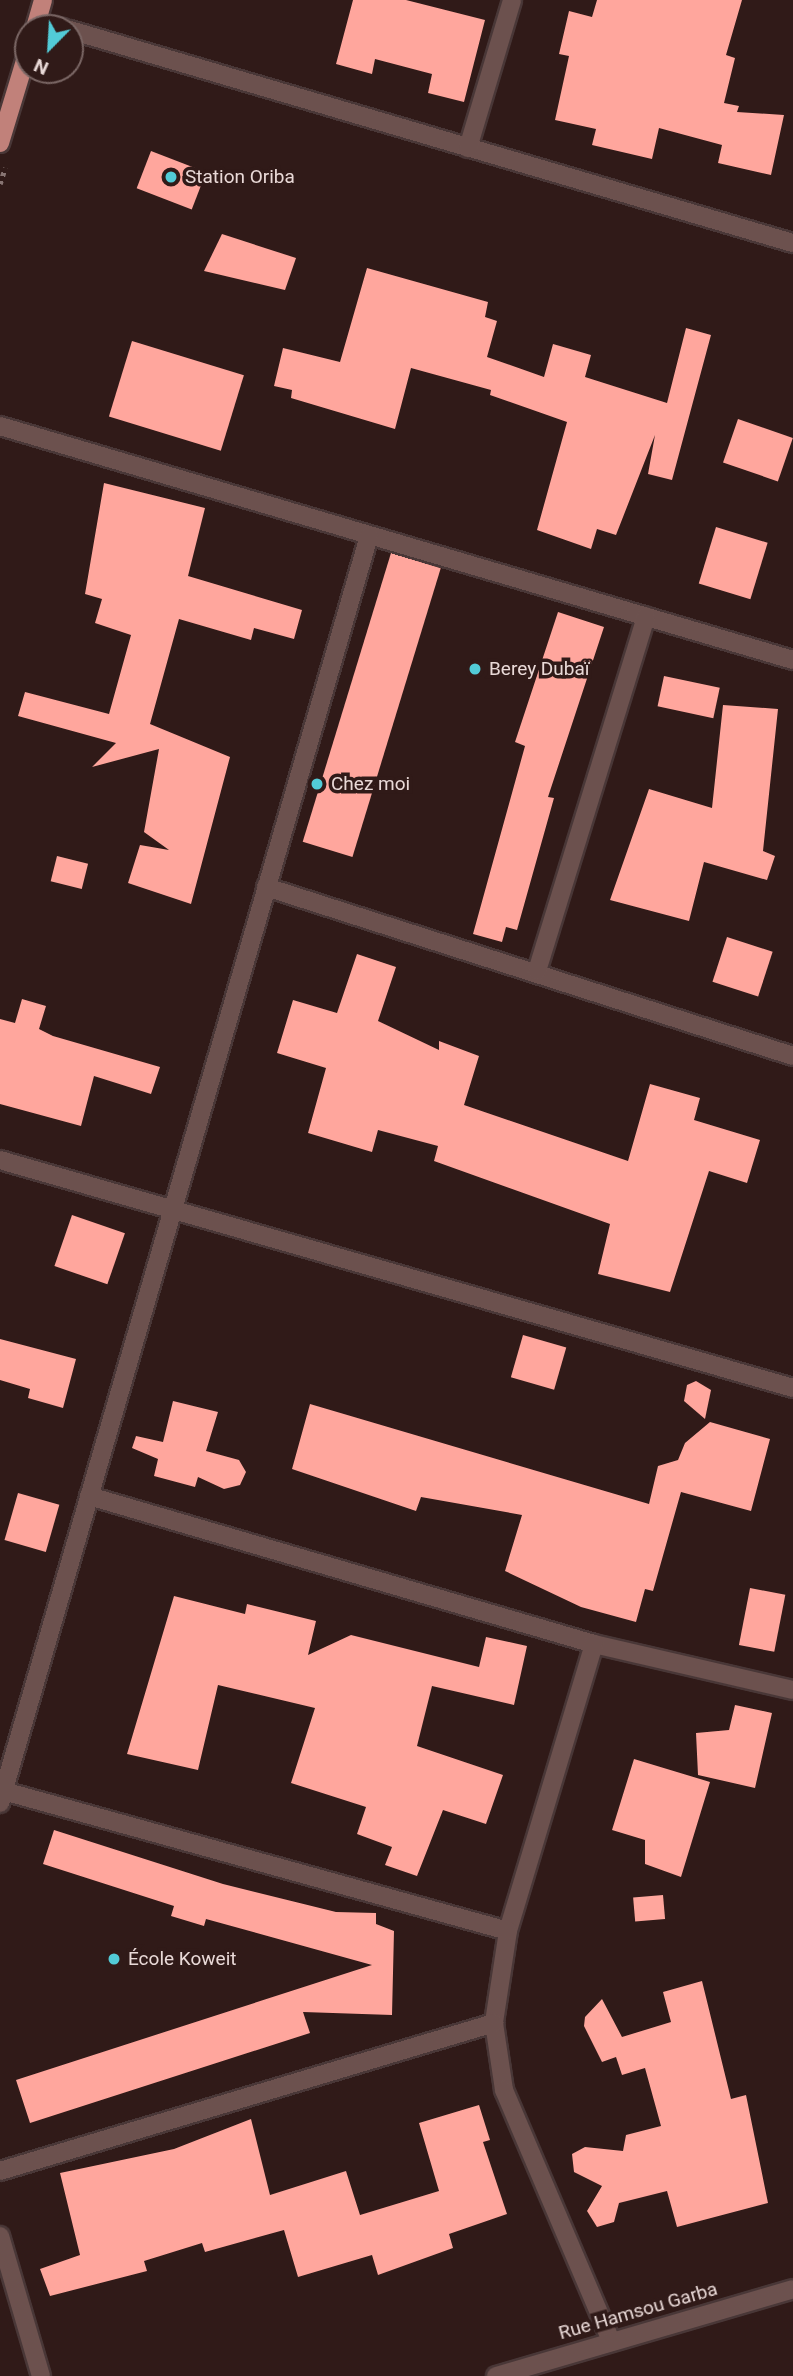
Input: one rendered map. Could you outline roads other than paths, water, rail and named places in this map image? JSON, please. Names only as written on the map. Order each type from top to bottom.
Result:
[{"type":"main road","points":[[0,143],[18,84]]},
{"type":"street","points":[[468,148],[512,0]]},
{"type":"street","points":[[84,34],[793,243]]},
{"type":"street","points":[[0,426],[793,660]]},
{"type":"street","points":[[369,536],[1,1794],[508,1931]]},
{"type":"street","points":[[537,971],[646,616]]},
{"type":"street","points":[[267,887],[537,971],[793,1056]]},
{"type":"street","points":[[0,1160],[793,1388]]},
{"type":"street","points":[[89,1496],[594,1644],[793,1690]]},
{"type":"street","points":[[594,1644],[508,1931],[494,2023],[504,2090],[610,2339]]},
{"type":"street","points":[[0,2171],[494,2023]]},
{"type":"street","points":[[0,2236],[41,2376]]},
{"type":"street","name":"Rue Hamsou Garba","points":[[496,2376],[610,2339],[793,2290]]},
{"type":"place","name":"Station Oriba","points":[[171,177]]},
{"type":"place","name":"Berey Dubaï","points":[[475,669]]},
{"type":"place","name":"Chez moi","points":[[317,784]]},
{"type":"place","name":"École Koweit","points":[[114,1959]]}]
